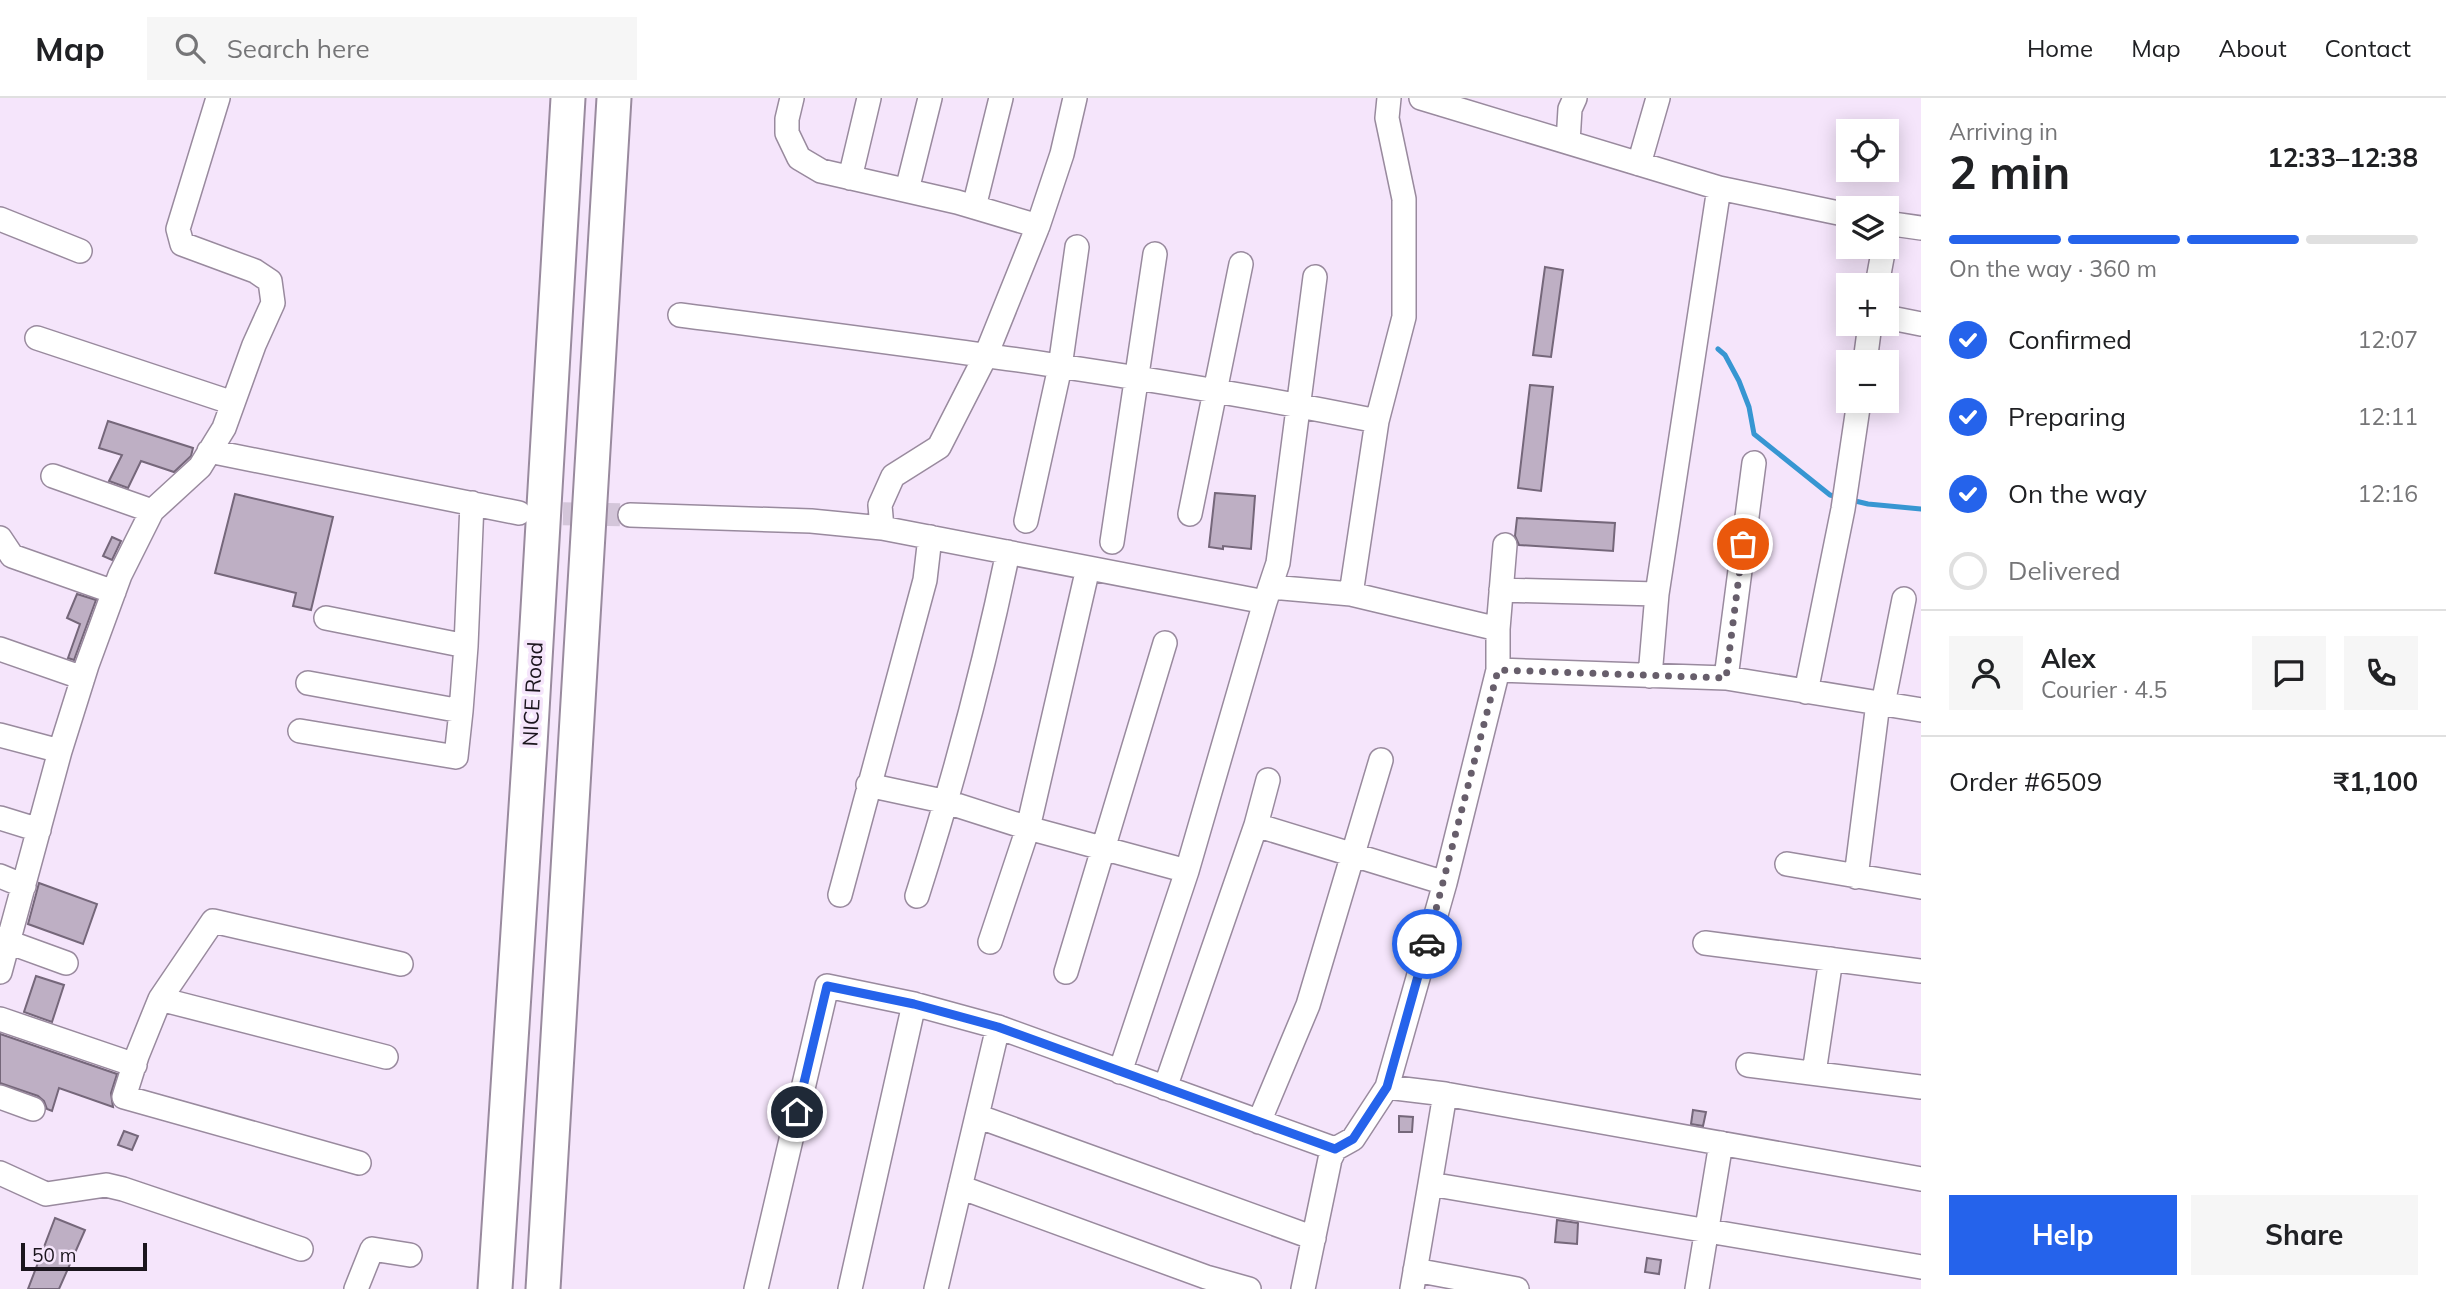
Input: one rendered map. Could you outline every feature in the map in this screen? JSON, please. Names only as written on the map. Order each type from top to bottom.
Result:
[{"type":"highway","name":"NICE Road","points":[[495,1289],[568,98]]},
{"type":"highway","points":[[543,1289],[614,98]]},
{"type":"street","points":[[0,972],[5,941],[24,886],[60,751],[114,592],[152,511],[200,467],[224,428],[273,303],[270,281],[255,271],[182,244],[178,229],[218,98]]},
{"type":"street","points":[[792,98],[787,118],[787,133],[799,158],[821,171],[974,207],[1038,226]]},
{"type":"street","points":[[850,178],[869,98]]},
{"type":"street","points":[[907,191],[930,98]]},
{"type":"street","points":[[974,207],[1001,98]]},
{"type":"street","points":[[882,528],[880,505],[893,476],[939,447],[986,355],[1038,226],[1062,154],[1075,98]]},
{"type":"street","points":[[1351,594],[1377,421],[1404,317],[1404,199],[1387,118],[1389,98]]},
{"type":"street","points":[[1421,98],[1719,188],[1836,212]]},
{"type":"street","points":[[1567,142],[1570,109],[1575,98]]},
{"type":"street","points":[[1639,164],[1658,98]]},
{"type":"street","points":[[1650,676],[1657,594],[1719,188]]},
{"type":"street","points":[[0,219],[80,251]]},
{"type":"street","points":[[1899,227],[1921,228]]},
{"type":"street","points":[[1026,522],[1060,367],[1076,247]]},
{"type":"street","points":[[1112,542],[1155,254]]},
{"type":"street","points":[[1190,514],[1241,264]]},
{"type":"street","points":[[1120,1072],[1187,871],[1278,563],[1315,278]]},
{"type":"street","points":[[680,315],[986,355],[1298,405],[1377,421]]},
{"type":"street","points":[[1899,320],[1921,324]]},
{"type":"street","points":[[37,338],[233,403]]},
{"type":"street","points":[[1806,691],[1843,509],[1857,413]]},
{"type":"street","points":[[209,451],[519,513]]},
{"type":"street","points":[[1726,678],[1754,463]]},
{"type":"street","points":[[53,476],[152,511]]},
{"type":"street","points":[[300,731],[456,757],[466,646],[472,503]]},
{"type":"street","points":[[631,515],[811,522],[882,528],[1088,568],[1268,594],[1351,594],[1498,629]]},
{"type":"street","points":[[840,895],[925,580],[930,537]]},
{"type":"street","points":[[0,538],[12,556],[114,592]]},
{"type":"street","points":[[1303,1289],[1330,1159],[1335,1149],[1353,1139],[1387,1087],[1445,883],[1498,670],[1498,629],[1505,545]]},
{"type":"street","points":[[917,896],[947,802],[995,616],[1008,552]]},
{"type":"street","points":[[990,942],[1028,828],[1088,568]]},
{"type":"street","points":[[1501,590],[1657,594]]},
{"type":"street","points":[[1856,877],[1880,703],[1904,599]]},
{"type":"street","points":[[326,618],[466,646]]},
{"type":"street","points":[[1066,972],[1164,643]]},
{"type":"street","points":[[0,649],[83,678]]},
{"type":"street","points":[[1498,670],[1726,678],[1921,710]]},
{"type":"street","points":[[308,683],[461,711]]},
{"type":"street","points":[[0,736],[60,751]]},
{"type":"street","points":[[1259,1122],[1308,1005],[1381,760]]},
{"type":"street","points":[[1165,1088],[1268,780]]},
{"type":"street","points":[[868,785],[947,802],[1028,828],[1187,871]]},
{"type":"street","points":[[0,818],[39,830]]},
{"type":"street","points":[[1255,825],[1445,883]]},
{"type":"street","points":[[1787,864],[1921,887]]},
{"type":"street","points":[[0,876],[24,886]]},
{"type":"street","points":[[359,1163],[124,1097],[160,999],[213,921],[401,964]]},
{"type":"street","points":[[5,941],[66,963]]},
{"type":"street","points":[[1705,943],[1921,971]]},
{"type":"street","points":[[1814,1073],[1831,959]]},
{"type":"street","points":[[756,1289],[827,986],[914,1004],[998,1027],[1335,1149]]},
{"type":"street","points":[[160,999],[386,1057]]},
{"type":"street","points":[[850,1289],[914,1004]]},
{"type":"street","points":[[0,1019],[135,1065]]},
{"type":"street","points":[[936,1289],[998,1027]]},
{"type":"street","points":[[1748,1065],[1921,1087]]},
{"type":"street","points":[[1387,1087],[1445,1094],[1921,1179]]},
{"type":"street","points":[[1445,1094],[1414,1279],[1517,1289]]},
{"type":"street","points":[[0,1097],[33,1110]]},
{"type":"street","points":[[977,1116],[1314,1238]]},
{"type":"street","points":[[1697,1289],[1721,1143]]},
{"type":"street","points":[[0,1173],[46,1194],[106,1185],[123,1189],[301,1250]]},
{"type":"street","points":[[1430,1184],[1921,1267]]},
{"type":"street","points":[[960,1187],[1206,1277],[1249,1289]]},
{"type":"street","points":[[355,1289],[372,1249],[410,1255]]},
{"type":"building","points":[[1545,267],[1563,270],[1551,357],[1533,355]]},
{"type":"building","points":[[1530,385],[1553,387],[1541,491],[1518,488]]},
{"type":"building","points":[[108,421],[193,448],[191,456],[174,472],[141,461],[128,488],[109,481],[122,455],[99,448]]},
{"type":"building","points":[[1215,493],[1255,496],[1251,549],[1209,547]]},
{"type":"building","points":[[235,494],[333,517],[311,610],[293,606],[296,593],[215,573]]},
{"type":"building","points":[[1517,518],[1615,523],[1613,551],[1519,545],[1515,536]]},
{"type":"building","points":[[112,537],[121,541],[112,560],[103,556]]},
{"type":"building","points":[[77,594],[96,600],[74,660],[68,658],[80,624],[67,618]]},
{"type":"building","points":[[39,883],[97,904],[83,944],[28,924]]},
{"type":"building","points":[[36,976],[64,985],[52,1022],[24,1012]]},
{"type":"building","points":[[0,1034],[117,1074],[111,1093],[113,1107],[59,1088],[52,1111],[47,1109],[38,1096],[0,1083]]},
{"type":"building","points":[[1693,1110],[1706,1112],[1703,1126],[1691,1124]]},
{"type":"building","points":[[1399,1116],[1413,1117],[1412,1132],[1399,1132]]},
{"type":"building","points":[[124,1131],[138,1136],[132,1150],[118,1145]]},
{"type":"building","points":[[55,1218],[85,1230],[59,1289],[28,1289]]},
{"type":"building","points":[[1557,1220],[1578,1223],[1577,1244],[1555,1242]]},
{"type":"building","points":[[1647,1258],[1661,1260],[1659,1274],[1645,1272]]},
{"type":"waterway","points":[[1718,349],[1725,355],[1739,381],[1749,407],[1754,434],[1830,495],[1838,497]]},
{"type":"waterway","points":[[1851,500],[1921,509]]},
{"type":"tunnel","points":[[529,513],[630,515]]},
{"type":"way so far","points":[[1427,944],[1445,883],[1498,670],[1726,678],[1743,544]]},
{"type":"route","points":[[797,1112],[827,986],[914,1004],[998,1027],[1335,1149],[1353,1139],[1387,1087],[1427,944]]}]
